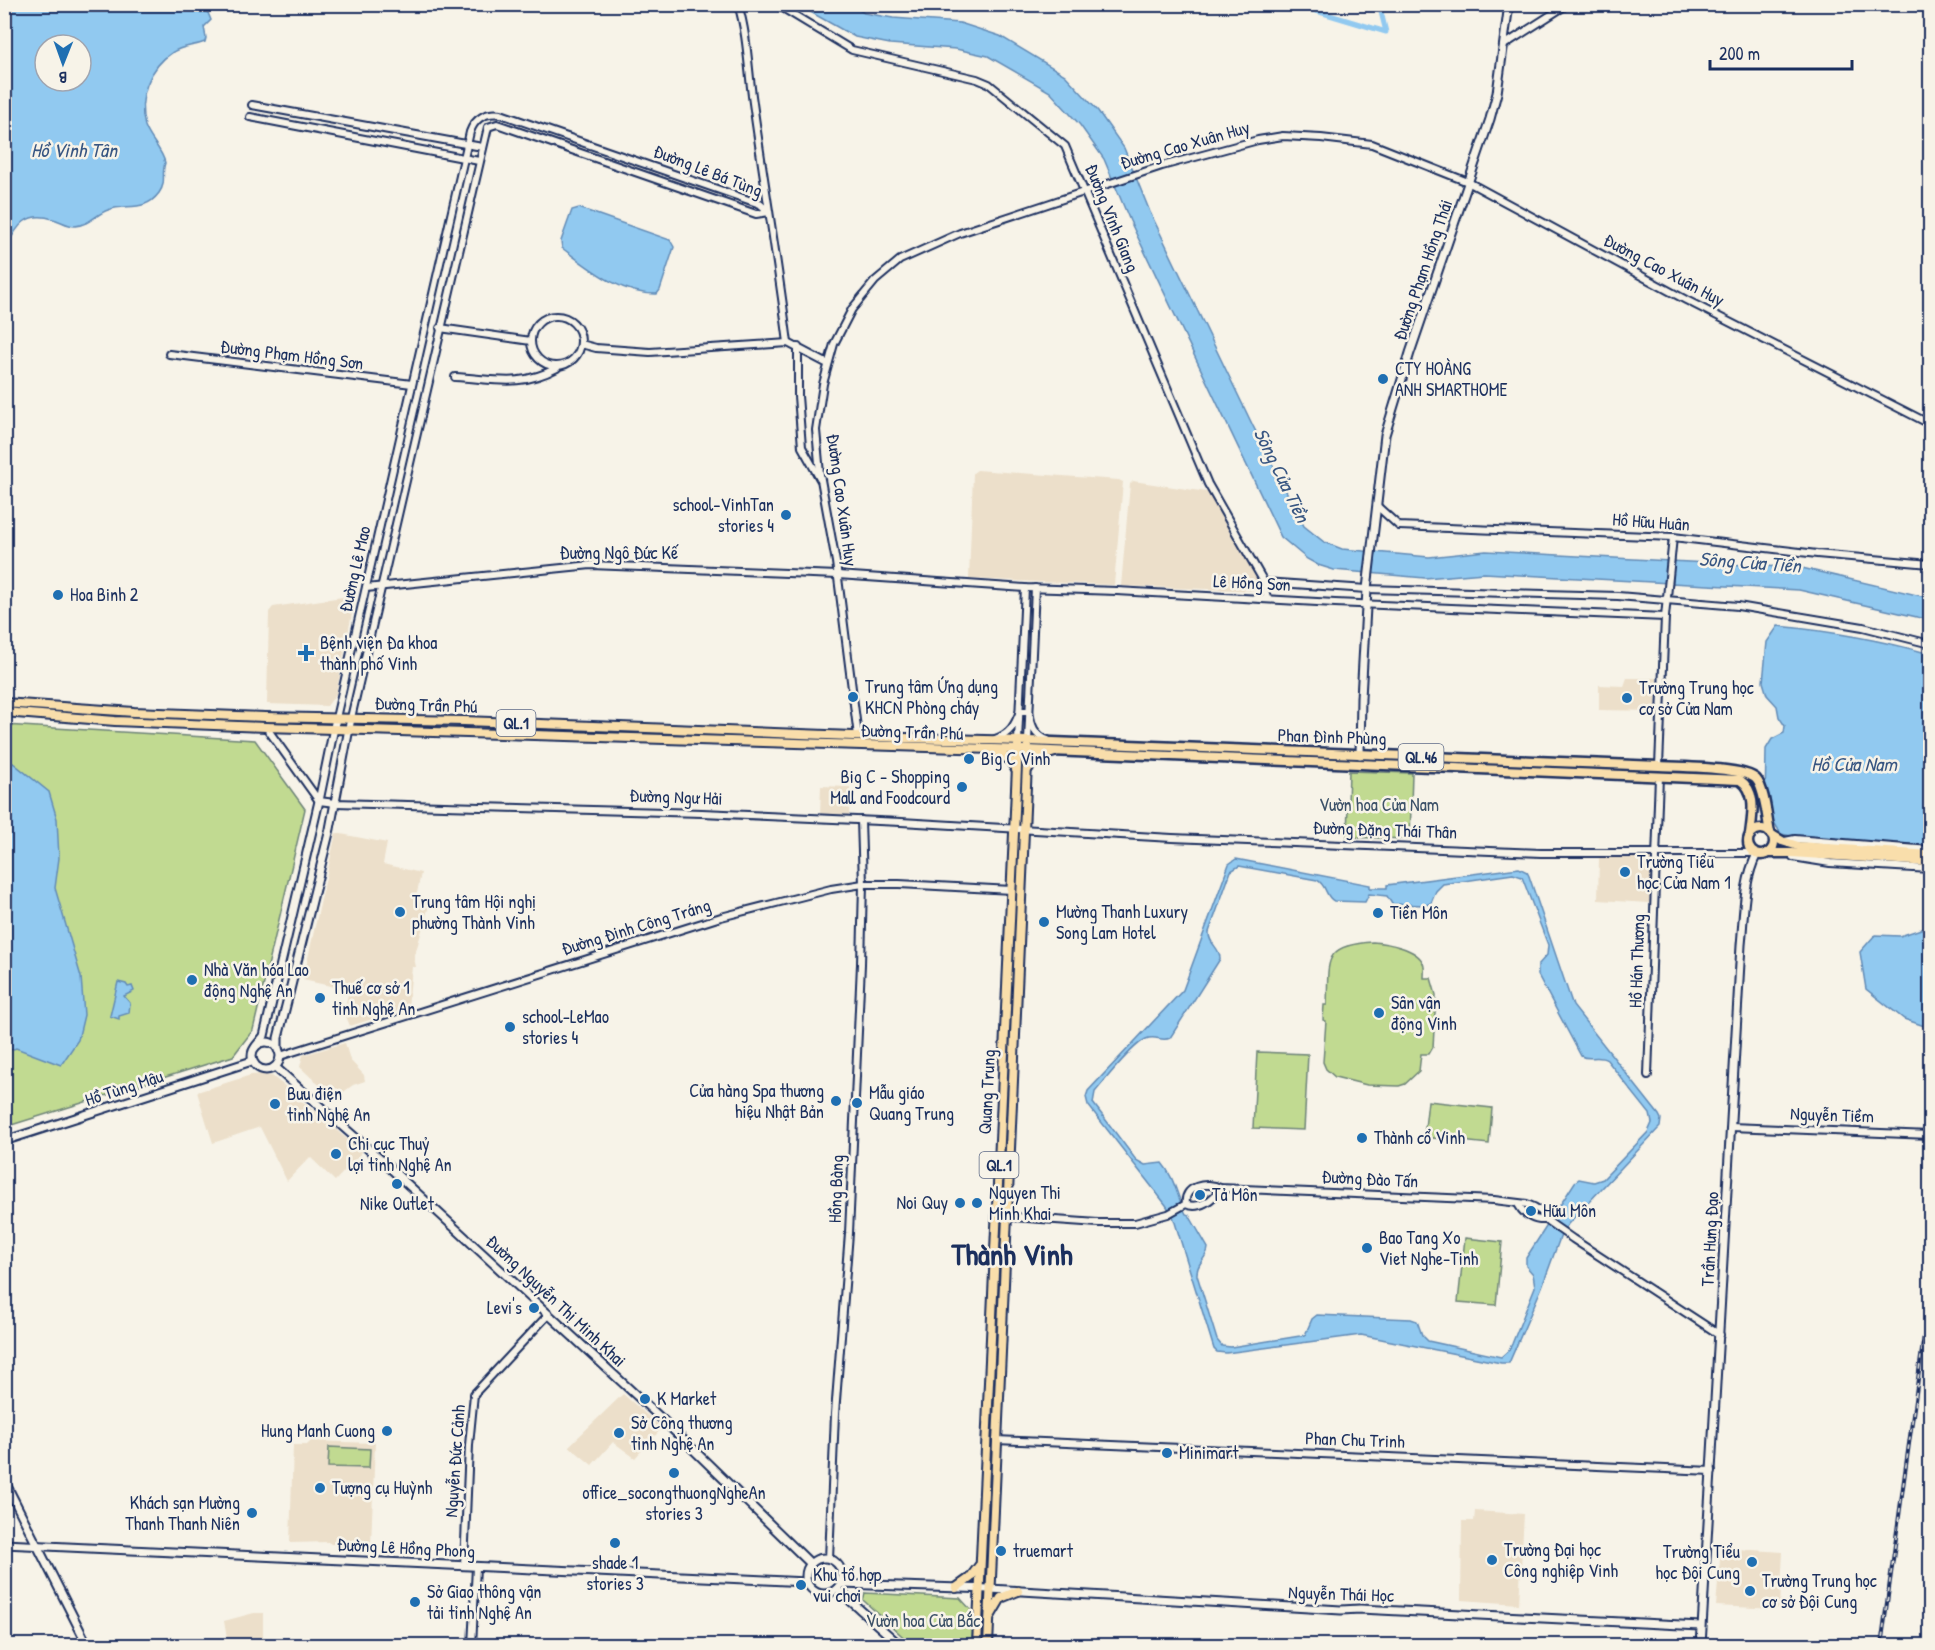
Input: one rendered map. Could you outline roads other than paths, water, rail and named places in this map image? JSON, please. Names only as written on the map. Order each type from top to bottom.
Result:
[{"type":"highway","name":"Phan Đình Phùng","points":[[1023,746],[1346,759],[1496,770],[1740,780],[1746,784],[1752,798],[1750,835]]},
{"type":"highway","name":"Phan Đình Phùng","points":[[1346,759],[1360,755],[1741,771],[1757,779],[1771,834]]},
{"type":"highway","points":[[1750,835],[1755,830],[1761,829],[1798,850],[1930,862]]},
{"type":"highway","name":"QL.46","points":[[1771,834],[1773,845],[1771,853]]},
{"type":"highway","name":"QL.46","points":[[1750,835],[1748,845],[1756,853]]},
{"type":"highway","points":[[1756,853],[1798,850],[1930,855]]},
{"type":"main road","name":"Đường Phạm Hồng Thái","points":[[1368,589],[1384,435],[1490,119],[1497,93],[1509,4]]},
{"type":"main road","points":[[1360,755],[1368,589]]},
{"type":"main road","name":"Đường Trần Phú","points":[[4,703],[134,712],[699,729],[904,742],[992,741],[1023,746]]},
{"type":"main road","name":"Đường Trần Phú","points":[[4,712],[134,722],[266,727],[699,740],[857,740]]},
{"type":"main road","points":[[134,712],[134,722]]},
{"type":"main road","points":[[161,723],[162,713]]},
{"type":"main road","name":"Đường Lê Mao","points":[[256,1046],[264,1036],[336,718]]},
{"type":"main road","name":"Đường Lê Mao","points":[[279,1053],[278,1038],[336,803],[351,718]]},
{"type":"main road","points":[[525,723],[525,735]]},
{"type":"main road","points":[[601,726],[601,737]]},
{"type":"main road","points":[[699,729],[699,740]]},
{"type":"main road","name":"Đường Trần Phú","points":[[950,743],[991,750],[1023,746]]},
{"type":"main road","name":"Quang Trung","points":[[980,1589],[1014,829],[1023,746]]},
{"type":"main road","points":[[991,750],[1010,760],[1021,775],[1032,761],[1057,747]]},
{"type":"main road","points":[[1496,760],[1496,770]]},
{"type":"main road","points":[[1659,766],[1659,776]]},
{"type":"main road","name":"Quang Trung","points":[[990,1589],[1022,891],[1024,829],[1021,775]]},
{"type":"main road","name":"Trần Hưng Đạo","points":[[1701,1646],[1741,945],[1749,876],[1756,853]]},
{"type":"main road","points":[[1012,890],[1022,891]]},
{"type":"main road","points":[[1008,969],[1018,970]]},
{"type":"main road","points":[[273,998],[287,1001]]},
{"type":"main road","points":[[262,1042],[269,1042],[279,1053],[275,1067],[262,1070],[252,1061],[252,1053],[262,1042]]},
{"type":"main road","name":"Hồ Tùng Mậu","points":[[4,1142],[252,1061]]},
{"type":"main road","name":"Đường Nguyễn Thị Minh Khai","points":[[275,1067],[390,1168],[663,1420],[811,1564]]},
{"type":"main road","points":[[1000,1138],[1011,1138]]},
{"type":"main road","points":[[986,1440],[996,1440]]},
{"type":"main road","points":[[4,1480],[88,1646]]},
{"type":"main road","name":"Đường Lê Hồng Phong","points":[[4,1544],[806,1582]]},
{"type":"main road","points":[[956,1588],[974,1574],[980,1564],[981,1552]]},
{"type":"main road","points":[[823,1558],[829,1559],[836,1562],[843,1575],[839,1586],[828,1594],[822,1594],[810,1588],[806,1582],[806,1574],[811,1564],[823,1558]]},
{"type":"main road","points":[[839,1586],[980,1589]]},
{"type":"main road","points":[[839,1586],[901,1646]]},
{"type":"main road","name":"Nguyễn Thái Học","points":[[980,1589],[1341,1610],[1360,1609],[1701,1626]]},
{"type":"main road","name":"QL.1","points":[[977,1646],[980,1589]]},
{"type":"main road","name":"QL.1","points":[[988,1646],[990,1589]]},
{"type":"main road","points":[[989,1623],[998,1601],[1018,1591]]},
{"type":"street","points":[[738,4],[747,38],[753,103],[788,343]]},
{"type":"street","name":"Đường Vĩnh Giang","points":[[776,4],[852,50],[990,84],[1065,146],[1208,484],[1264,582],[1267,599]]},
{"type":"street","points":[[1504,45],[1568,4]]},
{"type":"street","points":[[252,105],[482,147]]},
{"type":"street","name":"Đường Lê Bá Tùng","points":[[470,132],[479,118],[501,114],[749,200],[769,212]]},
{"type":"street","points":[[250,117],[479,161]]},
{"type":"street","name":"Đường Lê Bá Tùng","points":[[497,124],[756,214],[769,212]]},
{"type":"street","name":"Đường Lê Mao","points":[[351,718],[485,134],[490,125],[497,124]]},
{"type":"street","name":"Đường Lê Mao","points":[[336,718],[470,132]]},
{"type":"street","name":"Đường Cao Xuân Huy","points":[[857,740],[838,574],[822,482],[816,430],[823,384],[834,344],[852,309],[875,281],[900,260],[960,233],[1142,172],[1258,140],[1289,137],[1321,138],[1372,144],[1468,182],[1686,300],[1930,424]]},
{"type":"street","points":[[455,377],[508,382],[548,373],[561,366],[574,358],[581,344],[580,336],[571,322],[555,316],[539,322],[534,329],[531,341],[533,353],[538,360],[545,364],[561,366]]},
{"type":"street","points":[[440,328],[531,341]]},
{"type":"street","points":[[581,344],[596,348],[650,352],[788,343],[828,364]]},
{"type":"street","points":[[798,347],[798,396],[802,447],[822,482]]},
{"type":"street","name":"Đường Phạm Hồng Sơn","points":[[169,354],[412,384]]},
{"type":"street","name":"Hồ Hữu Huân","points":[[1377,506],[1399,526],[1672,537],[1807,553],[1930,564]]},
{"type":"street","points":[[1659,766],[1665,616],[1672,537]]},
{"type":"street","name":"Đường Ngô Đức Kế","points":[[366,588],[591,565],[838,574]]},
{"type":"street","name":"Lê Hồng Sơn","points":[[838,574],[1025,588],[1367,605],[1665,616]]},
{"type":"street","points":[[1264,582],[1368,589],[1667,597],[1771,610],[1881,631],[1930,644]]},
{"type":"street","points":[[1023,746],[1020,711],[1025,588]]},
{"type":"street","points":[[1023,746],[1029,711],[1035,588]]},
{"type":"street","points":[[1023,645],[1032,645]]},
{"type":"street","points":[[1020,711],[1029,711]]},
{"type":"street","points":[[992,741],[1007,734],[1013,728],[1020,711]]},
{"type":"street","points":[[1029,711],[1036,733],[1057,747]]},
{"type":"street","points":[[266,727],[319,801]]},
{"type":"street","name":"Hồ Hán Thương","points":[[1648,1075],[1659,776]]},
{"type":"street","name":"Đường Ngư Hải","points":[[319,801],[566,808],[861,820],[1014,829]]},
{"type":"street","name":"Hồng Bàng","points":[[829,1559],[835,1414],[849,1233],[861,964],[863,884],[861,820]]},
{"type":"street","name":"Đường Đặng Thái Thân","points":[[1014,829],[1172,838],[1541,852],[1756,853]]},
{"type":"street","points":[[1782,842],[1795,838],[1930,850]]},
{"type":"street","points":[[1771,853],[1830,863],[1930,869]]},
{"type":"street","name":"Đường Đinh Công Tráng","points":[[279,1053],[721,917],[833,889],[863,884],[899,884],[1012,890]]},
{"type":"street","name":"Nguyễn Tiềm","points":[[1731,1127],[1930,1136]]},
{"type":"street","name":"Đường Đào Tấn","points":[[1184,1205],[1185,1197],[1190,1190],[1209,1184],[1220,1188],[1494,1200],[1527,1204],[1542,1212],[1547,1221],[1563,1232],[1720,1335]]},
{"type":"street","name":"Đường Đào Tấn","points":[[997,1216],[1135,1223],[1170,1213],[1184,1205],[1197,1206],[1214,1197],[1220,1188]]},
{"type":"street","name":"Đường Đào Tấn","points":[[1518,1204],[1526,1215],[1534,1220],[1547,1221]]},
{"type":"street","name":"Nguyễn Đức Cảnh","points":[[464,1566],[469,1446],[474,1394],[548,1315]]},
{"type":"street","name":"Phan Chu Trinh","points":[[996,1440],[1712,1471]]},
{"type":"street","points":[[472,1646],[476,1567]]},
{"type":"water","name":"Hồ Vinh Tân","points":[[5,5],[201,5],[211,20],[204,27],[205,42],[180,48],[165,58],[151,75],[144,95],[145,126],[165,163],[163,185],[159,193],[147,203],[108,210],[89,222],[75,226],[43,217],[28,219],[17,228],[5,249]]},
{"type":"water","points":[[798,5],[851,5],[864,13],[893,18],[960,23],[1000,36],[1065,75],[1098,111],[1124,148],[1150,212],[1253,426],[1304,526],[1324,542],[1342,549],[1429,557],[1486,551],[1802,568],[1930,598],[1930,620],[1799,590],[1484,573],[1425,578],[1334,570],[1318,565],[1307,559],[1281,537],[1130,221],[1104,159],[1080,125],[1050,92],[988,56],[956,49],[890,44],[855,37]]},
{"type":"water","points":[[579,208],[670,240],[674,247],[657,294],[631,290],[618,285],[594,272],[562,248],[561,241],[572,210]]},
{"type":"water","name":"Hồ Cửa Nam","points":[[1778,626],[1893,644],[1930,654],[1930,845],[1802,838],[1781,834],[1765,807],[1766,749],[1772,739],[1784,733],[1785,726],[1779,717],[1777,706],[1767,695],[1763,682],[1767,642]]},
{"type":"water","points":[[5,761],[13,763],[49,792],[57,819],[59,858],[55,888],[81,977],[84,1015],[78,1040],[61,1065],[16,1048],[5,1052]]},
{"type":"water","points":[[1236,859],[1370,885],[1370,888],[1387,888],[1387,885],[1519,868],[1527,872],[1573,1006],[1661,1119],[1660,1127],[1568,1224],[1561,1235],[1542,1287],[1509,1363],[1361,1335],[1226,1353],[1217,1352],[1214,1349],[1173,1216],[1088,1105],[1086,1097],[1088,1091],[1183,990],[1229,864]],"holes":[[[1239,866],[1317,880],[1334,901],[1365,902],[1369,894],[1387,896],[1392,904],[1426,905],[1431,903],[1436,891],[1443,884],[1513,874],[1522,877],[1548,945],[1547,955],[1538,965],[1538,975],[1581,1056],[1607,1060],[1650,1114],[1652,1123],[1648,1132],[1603,1179],[1594,1182],[1579,1179],[1575,1182],[1526,1258],[1526,1266],[1533,1274],[1535,1287],[1512,1344],[1501,1357],[1428,1341],[1422,1335],[1417,1321],[1411,1319],[1317,1315],[1312,1319],[1305,1335],[1231,1347],[1222,1346],[1217,1340],[1197,1275],[1198,1267],[1208,1248],[1189,1215],[1186,1214],[1170,1175],[1162,1163],[1145,1165],[1136,1160],[1093,1103],[1095,1092],[1140,1042],[1149,1038],[1170,1038],[1220,959],[1219,952],[1210,940],[1209,932],[1231,871]]]},
{"type":"water","points":[[1930,926],[1930,1028],[1904,1019],[1866,989],[1860,952],[1875,935],[1900,936]]},
{"type":"water","points":[[118,982],[128,987],[132,986],[134,991],[124,996],[130,1003],[129,1013],[119,1016],[119,1019],[110,1016]]},
{"type":"waterway","points":[[1293,4],[1386,32],[1379,4]]},
{"type":"railway","points":[[1881,1646],[1930,1292]]},
{"type":"place","name":"CTY HOÀNG ANH SMARTHOME","points":[[1383,379]]},
{"type":"place","name":"school-VinhTan stories 4","points":[[786,515]]},
{"type":"place","name":"Hoa Binh 2","points":[[58,595]]},
{"type":"place","name":"Bệnh viện Đa khoa thành phố Vinh","points":[[306,653]]},
{"type":"place","name":"Trung tâm Ứng dụng KHCN Phòng cháy","points":[[853,697]]},
{"type":"place","name":"Trường Trung học cơ sở Cửa Nam","points":[[1627,698]]},
{"type":"place","name":"Big C Vinh","points":[[969,759]]},
{"type":"place","name":"Big C - Shopping Mall and Foodcourd","points":[[962,787]]},
{"type":"place","name":"Trường Tiểu học Cửa Nam 1","points":[[1625,872]]},
{"type":"place","name":"Trung tâm Hội nghị phường Thành Vinh","points":[[400,912]]},
{"type":"place","name":"Tiền Môn","points":[[1378,913]]},
{"type":"place","name":"Mường Thanh Luxury Song Lam Hotel","points":[[1044,922]]},
{"type":"place","name":"Nhà Văn hóa Lao động Nghệ An","points":[[192,980]]},
{"type":"place","name":"Thuế cơ sở 1 tỉnh Nghệ An","points":[[320,998]]},
{"type":"place","name":"Sân vận động Vinh","points":[[1379,1013]]},
{"type":"place","name":"school-LeMao stories 4","points":[[510,1027]]},
{"type":"place","name":"Cửa hàng Spa thương hiệu Nhật Bản","points":[[836,1101]]},
{"type":"place","name":"Mẫu giáo Quang Trung","points":[[857,1103]]},
{"type":"place","name":"Bưu điện tỉnh Nghệ An","points":[[275,1104]]},
{"type":"place","name":"Thành cổ Vinh","points":[[1362,1138]]},
{"type":"place","name":"Chi cục Thuỷ lợi tỉnh Nghệ An","points":[[336,1154]]},
{"type":"place","name":"Nike Outlet","points":[[397,1184]]},
{"type":"place","name":"Tả Môn","points":[[1200,1195]]},
{"type":"place","name":"Noi Quy","points":[[960,1203]]},
{"type":"place","name":"Nguyen Thi Minh Khai","points":[[977,1203]]},
{"type":"place","name":"Hữu Môn","points":[[1531,1211]]},
{"type":"place","name":"Bao Tang Xo Viet Nghe-Tinh","points":[[1367,1248]]},
{"type":"place","name":"Levi's","points":[[534,1308]]},
{"type":"place","name":"K Market","points":[[645,1399]]},
{"type":"place","name":"Hung Manh Cuong","points":[[387,1431]]},
{"type":"place","name":"Sở Công thương tỉnh Nghệ An","points":[[619,1433]]},
{"type":"place","name":"Minimart","points":[[1167,1453]]},
{"type":"place","name":"office_socongthuongNgheAn stories 3","points":[[674,1473]]},
{"type":"place","name":"Tượng cụ Huỳnh","points":[[320,1488]]},
{"type":"place","name":"Khách sạn Mường Thanh Thanh Niên","points":[[252,1513]]},
{"type":"place","name":"shade 1 stories 3","points":[[615,1543]]},
{"type":"place","name":"truemart","points":[[1001,1551]]},
{"type":"place","name":"Trường Đại học Công nghiệp Vinh","points":[[1492,1560]]},
{"type":"place","name":"Trường Tiểu học Đội Cung","points":[[1752,1562]]},
{"type":"place","name":"Khu tổ hợp vui chơi","points":[[801,1585]]},
{"type":"place","name":"Trường Trung học cơ sở Đội Cung","points":[[1750,1591]]},
{"type":"place","name":"Sở Giao thông vận tải tỉnh Nghệ An","points":[[415,1602]]},
{"type":"district","name":"Thành Vinh","points":[[1012,1255]]},
{"type":"water label","name":"Sông Cửa Tiền","points":[[1282,475]]},
{"type":"water label","name":"Sông Cửa Tiền","points":[[1750,562]]},
{"type":"park label","name":"Vườn hoa Cửa Nam","points":[[1379,805]]},
{"type":"park label","name":"Vườn hoa Cửa Bắc","points":[[923,1621]]}]
